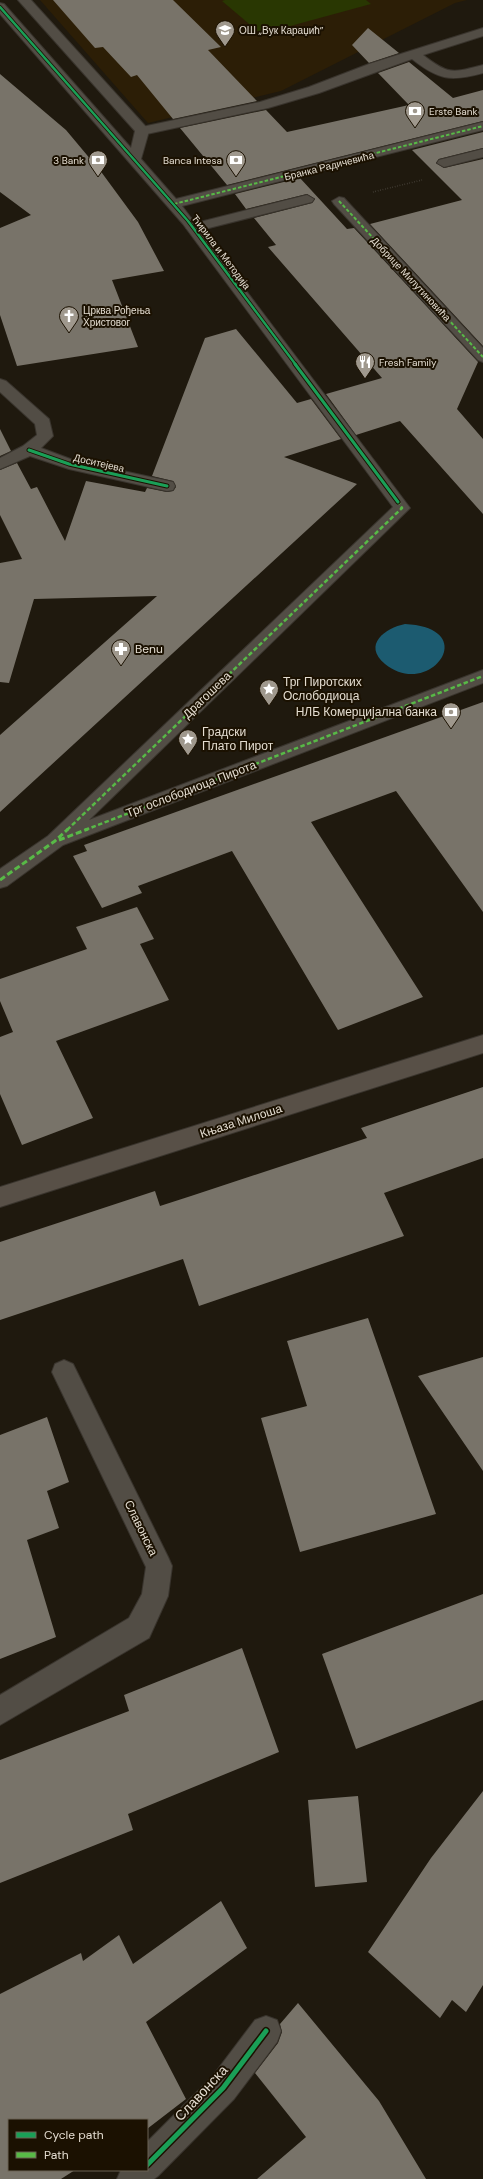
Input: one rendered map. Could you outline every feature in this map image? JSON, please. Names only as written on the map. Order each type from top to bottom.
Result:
[{"type":"main road","name":"Књаза Милоша","points":[[0,1197],[483,1044]]},
{"type":"street","points":[[24,0],[142,131]]},
{"type":"street","name":"Ћирила и Методија","points":[[0,7],[174,204],[398,502]]},
{"type":"street","points":[[142,131],[263,105],[314,90],[414,54],[483,32]]},
{"type":"street","points":[[414,54],[439,74],[454,76],[483,68]]},
{"type":"street","name":"Бранка Радичевића","points":[[174,204],[483,126]]},
{"type":"street","points":[[134,160],[142,131]]},
{"type":"street","points":[[444,163],[483,153]]},
{"type":"street","points":[[193,228],[307,199]]},
{"type":"street","name":"Добрице Милутиновића","points":[[339,201],[483,357]]},
{"type":"street","points":[[0,384],[43,422],[45,436],[29,450],[0,464]]},
{"type":"street","name":"Доситејева","points":[[29,450],[69,464],[167,486]]},
{"type":"street","name":"Драгошева","points":[[0,880],[55,841],[402,508],[398,502]]},
{"type":"street","name":"Трг ослободиоца Пирота","points":[[55,841],[483,676]]},
{"type":"street","name":"Славонска","points":[[0,1711],[139,1628],[155,1596],[159,1566],[64,1372]]},
{"type":"street","name":"Славонска","points":[[148,2164],[223,2088],[266,2031]]},
{"type":"street","points":[[133,2179],[141,2171]]},
{"type":"path","points":[[339,201],[422,180]]},
{"type":"shaded area","name":"ОШ „Вук Караџић”","points":[[40,0],[467,0],[455,3],[281,91],[148,123]]},
{"type":"green space","points":[[366,0],[371,4],[261,34],[222,1]]},
{"type":"water","points":[[405,624],[428,628],[441,637],[445,648],[441,659],[431,668],[418,674],[402,673],[385,664],[378,657],[376,650],[376,644],[384,633],[397,626]]},
{"type":"building","points":[[53,0],[173,0],[221,47],[208,50],[257,101],[173,119],[137,75],[131,77],[103,47],[95,48]]},
{"type":"building","points":[[368,28],[399,53],[369,63],[352,45]]},
{"type":"building","points":[[409,62],[453,98],[483,90],[483,121],[227,185],[180,128],[266,110],[287,132],[409,105],[378,73]]},
{"type":"building","points":[[0,74],[66,130],[102,173],[138,222],[164,271],[112,280],[138,347],[17,366],[0,315],[0,228],[31,215],[0,192]]},
{"type":"building","points":[[483,132],[483,148],[439,159],[436,163],[444,168],[483,159],[483,346],[370,224],[462,200],[412,150]]},
{"type":"building","points":[[300,178],[347,229],[354,228],[478,362],[457,409],[483,439],[483,514],[400,421],[356,435],[326,394],[382,378],[268,247],[276,245],[254,218],[312,203],[315,199],[307,194],[246,209],[235,194]]},
{"type":"building","points":[[236,329],[297,403],[311,399],[341,439],[284,457],[357,484],[0,812],[0,735],[157,596],[34,599],[9,683],[0,682],[0,563],[22,559],[0,515],[0,470],[17,463],[31,489],[37,487],[65,541],[86,481],[145,492],[147,488],[167,492],[173,491],[176,487],[173,481],[152,476],[205,338]]},
{"type":"building","points":[[0,429],[11,451],[0,456]]},
{"type":"building","points":[[483,702],[483,912],[396,791],[311,822],[423,997],[338,1030],[232,851],[138,886],[142,893],[102,908],[73,856],[87,851],[84,845]]},
{"type":"building","points":[[137,907],[154,939],[140,944],[169,1000],[56,1041],[93,1118],[22,1145],[0,1094],[0,1037],[13,1032],[0,1001],[0,979],[87,949],[76,927]]},
{"type":"building","points":[[483,1087],[483,1158],[384,1193],[404,1236],[199,1306],[183,1259],[0,1320],[0,1242],[155,1191],[160,1206],[367,1138],[361,1128]]},
{"type":"building","points":[[368,1318],[436,1514],[300,1552],[261,1418],[307,1406],[287,1341]]},
{"type":"building","points":[[483,1357],[483,1471],[418,1376]]},
{"type":"building","points":[[47,1417],[69,1482],[47,1491],[59,1528],[27,1540],[56,1637],[0,1659],[0,1435]]},
{"type":"building","points":[[483,1594],[483,1700],[356,1749],[322,1654]]},
{"type":"building","points":[[242,1648],[279,1752],[128,1814],[133,1830],[0,1883],[0,1760],[129,1711],[124,1695]]},
{"type":"building","points":[[483,1791],[483,1985],[466,2012],[452,2000],[440,2018],[368,1952],[431,1858]]},
{"type":"building","points":[[358,1796],[367,1882],[315,1887],[308,1800]]},
{"type":"building","points":[[221,1901],[247,1948],[146,2022],[186,2099],[148,2128],[148,2119],[8,2119],[8,2171],[73,2171],[61,2179],[0,2179],[0,1994],[81,1953],[83,1961],[119,1935],[133,1964]]},
{"type":"building","points":[[298,2003],[379,2101],[426,2179],[257,2179],[306,2137],[255,2073],[278,2043],[282,2032],[280,2024]]},
{"type":"marked path","points":[[174,204],[483,126]]},
{"type":"marked path","points":[[339,201],[483,357]]},
{"type":"marked path","points":[[0,880],[55,841],[402,508],[398,502]]},
{"type":"marked path","points":[[59,840],[483,676]]},
{"type":"cycle path","points":[[0,7],[188,221],[398,502]]},
{"type":"cycle path","points":[[29,450],[69,464],[167,486]]},
{"type":"cycle path","points":[[148,2164],[223,2088],[266,2031]]},
{"type":"place","name":"ОШ „Вук Караџић”","points":[[225,47]]},
{"type":"place","name":"Erste Bank","points":[[415,128]]},
{"type":"place","name":"3 Bank","points":[[98,177]]},
{"type":"place","name":"Banca Intesa","points":[[236,177]]},
{"type":"place","name":"Црква Рођења Христовог","points":[[69,333]]},
{"type":"place","name":"Fresh Family","points":[[365,379]]},
{"type":"place","name":"Benu","points":[[121,666]]},
{"type":"place","name":"Трг Пиротских Ослободиоца","points":[[269,706]]},
{"type":"place","name":"НЛБ Комерцијална банка","points":[[451,729]]},
{"type":"place","name":"Градски Плато Пирот","points":[[188,756]]}]
